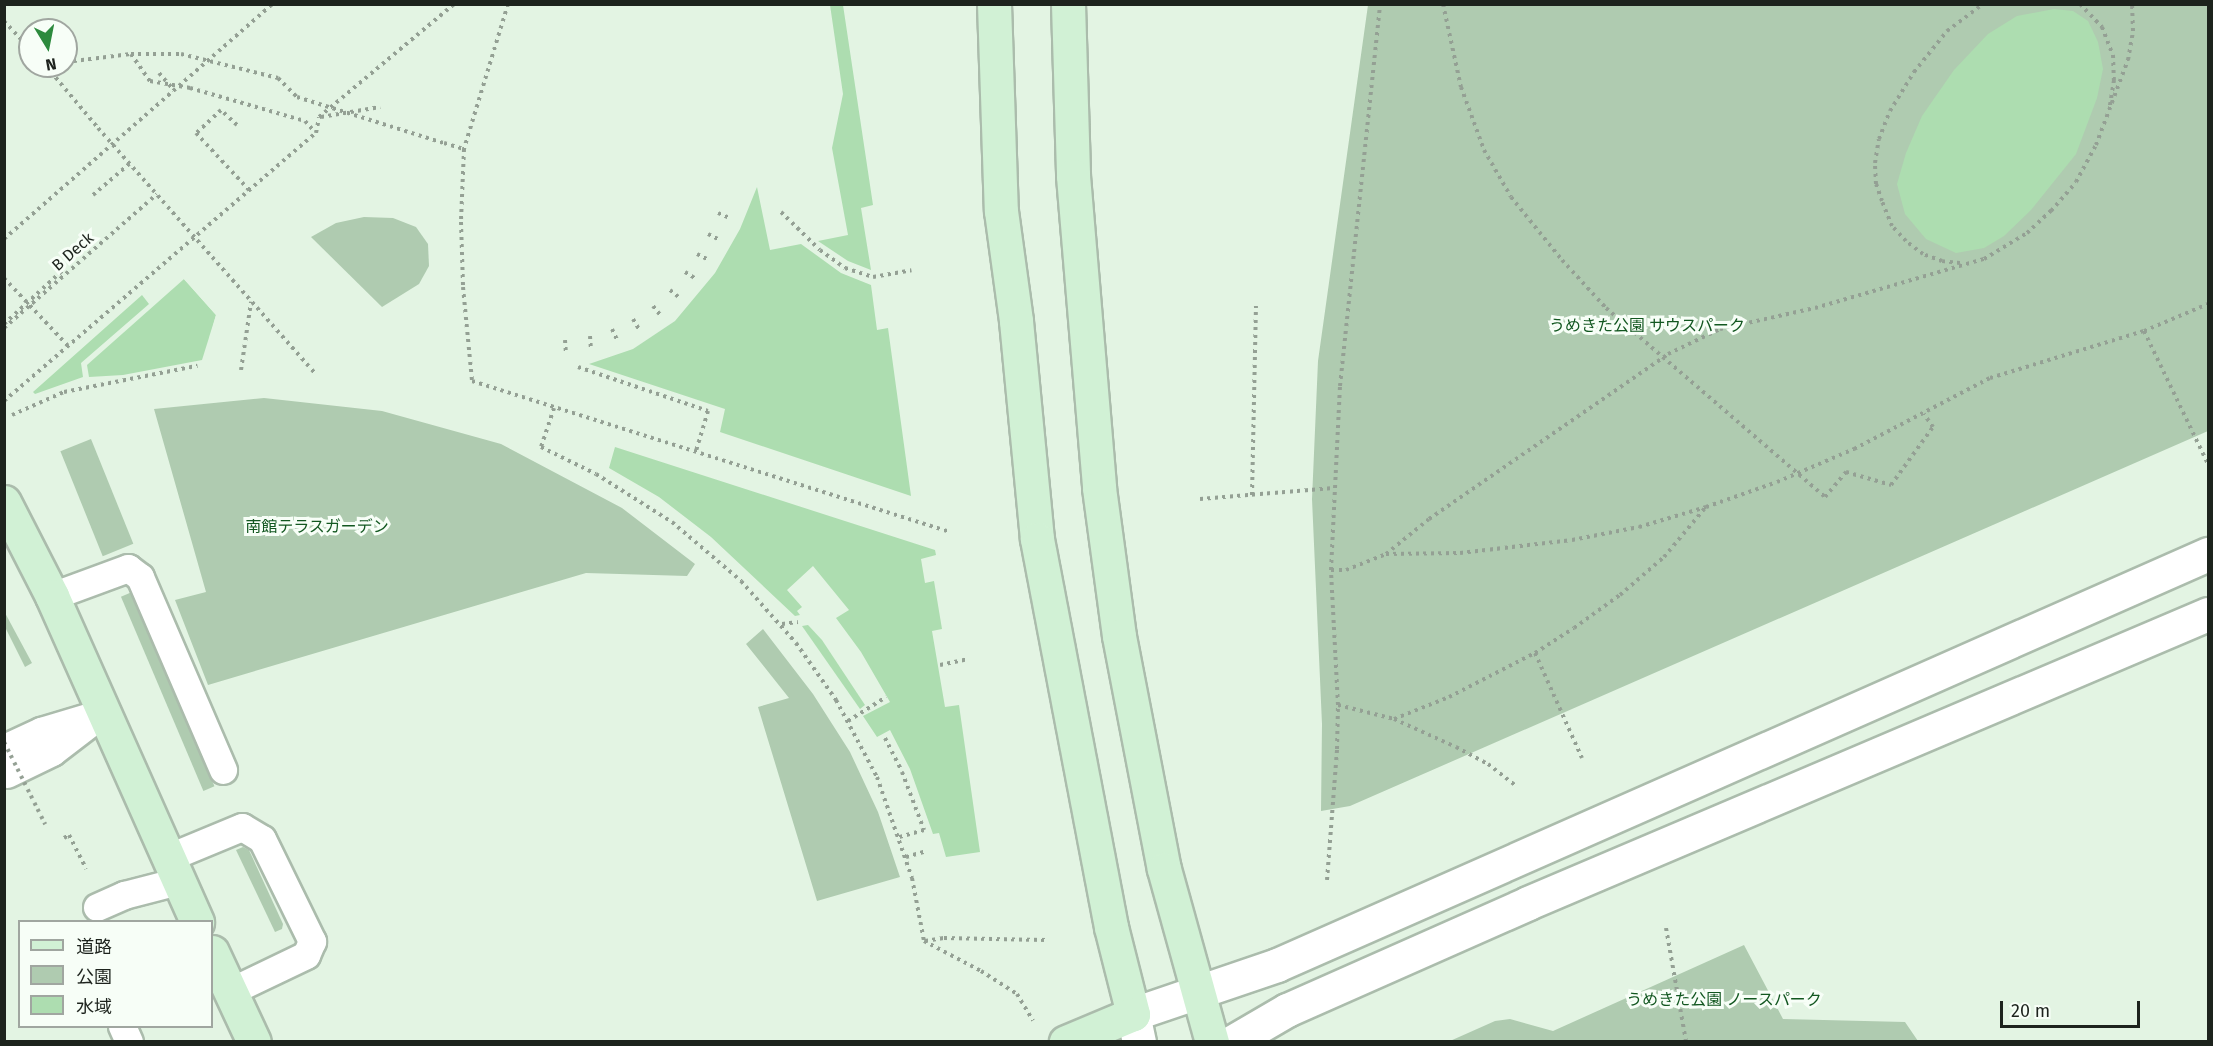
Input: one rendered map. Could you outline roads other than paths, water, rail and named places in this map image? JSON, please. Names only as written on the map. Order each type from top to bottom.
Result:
[{"type":"street","points":[[994,4],[1001,211],[1016,321],[1037,539],[1111,927],[1136,1028]]},
{"type":"street","points":[[1068,4],[1072,176],[1099,488],[1121,648],[1164,869],[1212,1041]]},
{"type":"street","points":[[4,502],[52,596],[197,920]]},
{"type":"street","points":[[1066,1041],[1136,1028],[1197,991],[1277,965],[2208,554]]},
{"type":"street","points":[[1232,1041],[1287,1010],[1528,903],[2208,614]]},
{"type":"street","points":[[213,954],[254,1041]]},
{"type":"lane","points":[[52,596],[128,568],[140,577],[223,770]]},
{"type":"lane","points":[[6,761],[41,730],[103,713]]},
{"type":"lane","points":[[103,914],[124,895],[242,826],[262,839],[312,941],[306,955],[231,991]]},
{"type":"water","points":[[830,5],[843,5],[873,205],[861,208],[871,270],[848,261],[818,241],[848,235],[832,148],[843,94]]},
{"type":"water","points":[[2054,9],[2073,11],[2088,21],[2098,42],[2103,69],[2097,98],[2076,154],[2031,210],[2004,236],[1984,248],[1956,253],[1926,239],[1905,214],[1897,184],[1906,153],[1922,116],[1954,70],[1988,34],[2017,16]]},
{"type":"water","points":[[757,187],[770,250],[801,244],[841,273],[871,285],[877,330],[888,328],[911,496],[720,432],[725,409],[589,364],[633,349],[675,321],[715,273],[740,229]]},
{"type":"water","points":[[184,279],[216,315],[202,360],[123,375],[89,377],[87,365]]},
{"type":"water","points":[[142,295],[149,304],[81,363],[83,377],[35,394],[33,392]]},
{"type":"water","points":[[615,447],[935,550],[936,555],[921,559],[925,583],[934,581],[942,629],[932,631],[945,707],[959,705],[980,852],[946,857],[939,833],[933,834],[910,769],[890,730],[877,737],[863,716],[890,702],[861,652],[836,618],[849,610],[813,566],[787,590],[802,607],[797,611],[800,615],[795,616],[711,537],[659,497],[609,468]]},
{"type":"water","points":[[808,625],[822,640],[865,705],[860,709],[802,626]]},
{"type":"park label","name":"うめきた公園 サウスパーク","points":[[1647,326]]},
{"type":"park label","name":"南館テラスガーデン","points":[[317,527]]},
{"type":"park label","name":"うめきた公園 ノースパーク","points":[[1724,1000]]}]
